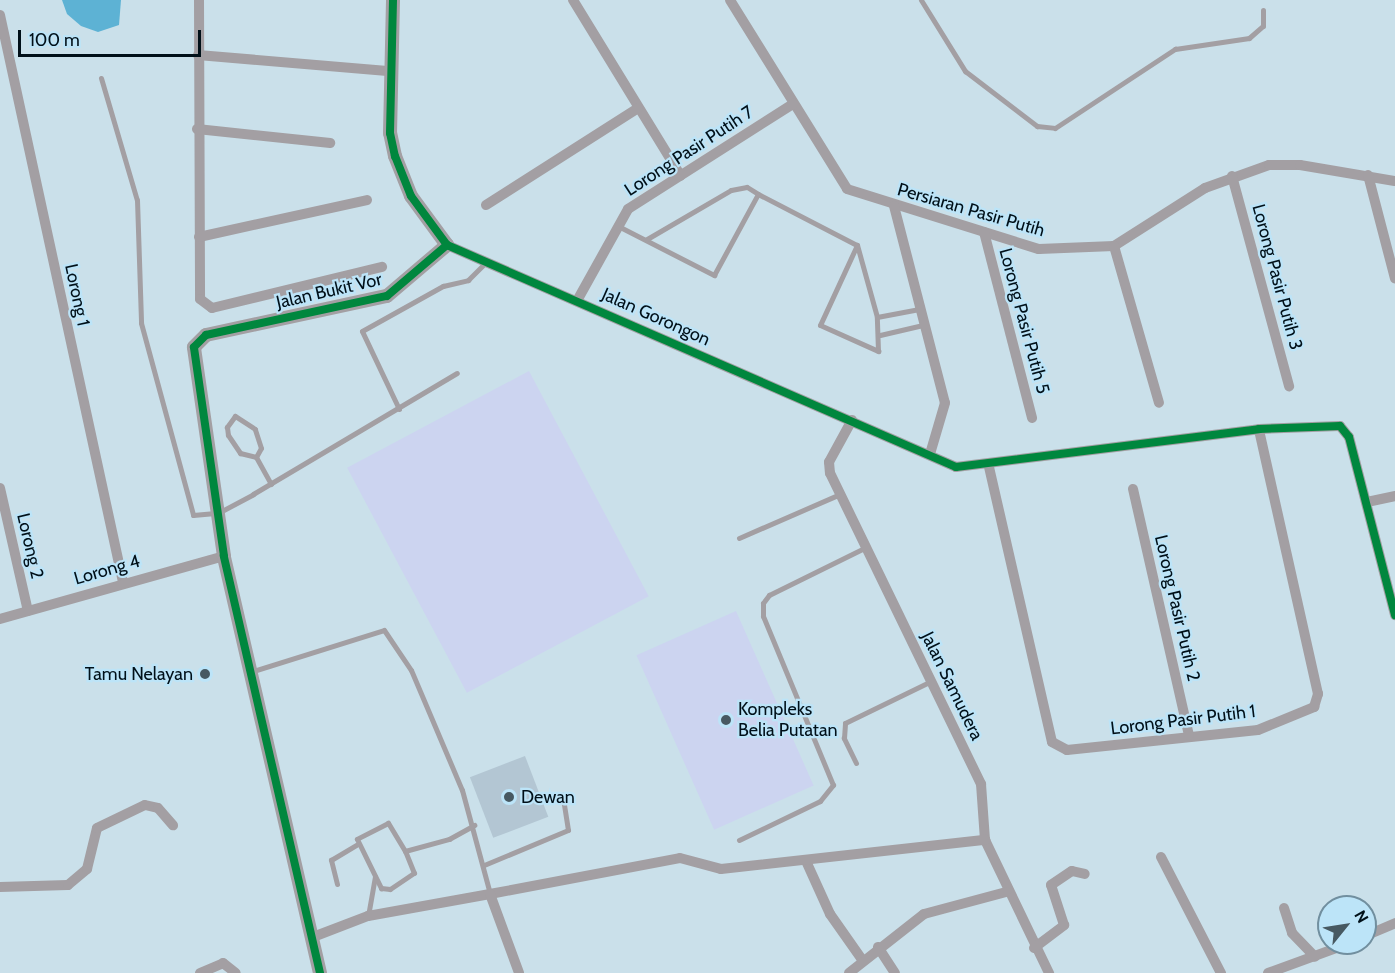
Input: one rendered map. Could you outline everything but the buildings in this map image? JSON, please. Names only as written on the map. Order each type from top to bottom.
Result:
[{"type":"street","points":[[199,0],[197,129],[200,299],[212,308],[382,267]]},
{"type":"street","points":[[393,0],[390,71],[395,156],[411,196],[447,245]]},
{"type":"street","points":[[573,0],[681,176]]},
{"type":"street","name":"Persiaran Pasir Putih","points":[[730,0],[847,189],[894,206],[1039,249],[1114,246],[1232,176],[1269,165],[1300,165],[1395,181]]},
{"type":"street","name":"Lorong 1","points":[[0,15],[123,582]]},
{"type":"street","points":[[198,55],[390,71]]},
{"type":"street","name":"Lorong Pasir Putih 7","points":[[578,299],[620,228],[628,209],[793,104]]},
{"type":"street","points":[[486,205],[638,108]]},
{"type":"street","points":[[197,129],[330,143]]},
{"type":"street","points":[[1368,175],[1395,279]]},
{"type":"street","name":"Lorong Pasir Putih 3","points":[[1232,176],[1289,386]]},
{"type":"street","points":[[199,237],[367,201]]},
{"type":"street","points":[[894,206],[945,403],[930,454]]},
{"type":"street","name":"Lorong Pasir Putih 5","points":[[984,232],[1032,418]]},
{"type":"street","name":"Jalan Gorongon","points":[[447,245],[578,299],[956,467],[989,467],[1258,429],[1340,426],[1349,437],[1367,502]]},
{"type":"street","name":"Jalan Bukit Vor","points":[[320,973],[253,671],[224,555],[194,347],[199,339],[387,296],[447,245]]},
{"type":"street","points":[[1114,246],[1159,404]]},
{"type":"street","name":"Jalan Samudera","points":[[852,420],[829,462],[840,494],[981,784],[985,840],[1006,892],[1049,973]]},
{"type":"street","name":"Lorong Pasir Putih 1","points":[[989,467],[1052,741],[1067,750],[1189,735],[1258,730],[1296,717],[1317,701],[1258,429]]},
{"type":"street","name":"Lorong 2","points":[[0,488],[27,611]]},
{"type":"street","name":"Lorong Pasir Putih 2","points":[[1134,489],[1189,735]]},
{"type":"street","points":[[1395,496],[1367,502],[1395,615]]},
{"type":"street","name":"Lorong 4","points":[[0,620],[123,582],[224,555]]},
{"type":"street","points":[[0,887],[68,885],[87,869],[93,835],[102,823],[145,805],[158,808],[173,825]]},
{"type":"street","points":[[313,937],[368,916],[680,858],[721,869],[985,840]]},
{"type":"street","points":[[1161,857],[1221,973]]},
{"type":"street","points":[[806,861],[830,914],[863,961]]},
{"type":"street","points":[[1034,948],[1064,925],[1052,885],[1072,871],[1085,874]]},
{"type":"street","points":[[849,973],[878,947],[924,914],[1006,892]]},
{"type":"street","points":[[490,894],[519,973]]},
{"type":"street","points":[[1284,908],[1292,933],[1315,957]]},
{"type":"street","points":[[1377,931],[1395,923]]},
{"type":"street","points":[[878,947],[895,973]]},
{"type":"street","points":[[1268,973],[1320,955]]},
{"type":"street","points":[[200,973],[223,963],[236,973]]},
{"type":"lane","points":[[921,0],[965,71],[1036,126],[1055,128],[1175,49],[1249,38],[1263,26],[1263,10]]},
{"type":"lane","points":[[100,78],[131,173],[141,323],[174,429],[189,509],[200,517],[218,513],[457,373]]},
{"type":"lane","points":[[646,239],[731,190],[747,187],[857,245],[877,317],[880,335],[878,351],[820,325],[857,245]]},
{"type":"lane","points":[[620,228],[714,275],[758,194]]},
{"type":"lane","points":[[399,409],[362,331],[443,286],[468,280],[487,261]]},
{"type":"lane","points":[[877,317],[919,309]]},
{"type":"lane","points":[[880,335],[923,324]]},
{"type":"lane","points":[[256,457],[240,453],[228,435],[227,427],[235,416],[255,429],[260,440],[256,457],[271,484]]},
{"type":"lane","points":[[739,538],[840,494]]},
{"type":"lane","points":[[739,840],[820,801],[833,784],[763,616],[763,603],[769,595],[866,547]]},
{"type":"lane","points":[[253,671],[384,630],[417,682],[474,825],[490,894]]},
{"type":"lane","points":[[856,763],[844,738],[845,723],[931,681]]},
{"type":"lane","points":[[484,865],[568,830],[562,794]]},
{"type":"lane","points":[[388,823],[405,850],[414,868],[412,877],[385,890],[375,877],[358,844],[360,835],[388,823]]},
{"type":"lane","points":[[405,850],[449,839],[474,825]]},
{"type":"lane","points":[[337,884],[331,860],[358,844]]},
{"type":"lane","points":[[368,916],[375,877]]},
{"type":"shaded area","points":[[529,371],[649,596],[467,693],[347,468]]},
{"type":"shaded area","name":"Kompleks Belia Putatan","points":[[736,611],[814,785],[714,830],[636,655]]},
{"type":"water","points":[[62,0],[121,0],[119,25],[98,32],[81,26],[67,14]]},
{"type":"cycle path","points":[[393,0],[390,133],[395,156],[411,196],[447,245],[956,467],[1259,429],[1340,426],[1349,437],[1395,615]]},
{"type":"cycle path","points":[[320,973],[224,556],[194,347],[206,335],[387,296],[447,245]]},
{"type":"place","name":"Tamu Nelayan","points":[[205,674]]},
{"type":"place","name":"Kompleks Belia Putatan","points":[[726,720]]},
{"type":"place","name":"Dewan","points":[[509,797]]}]
